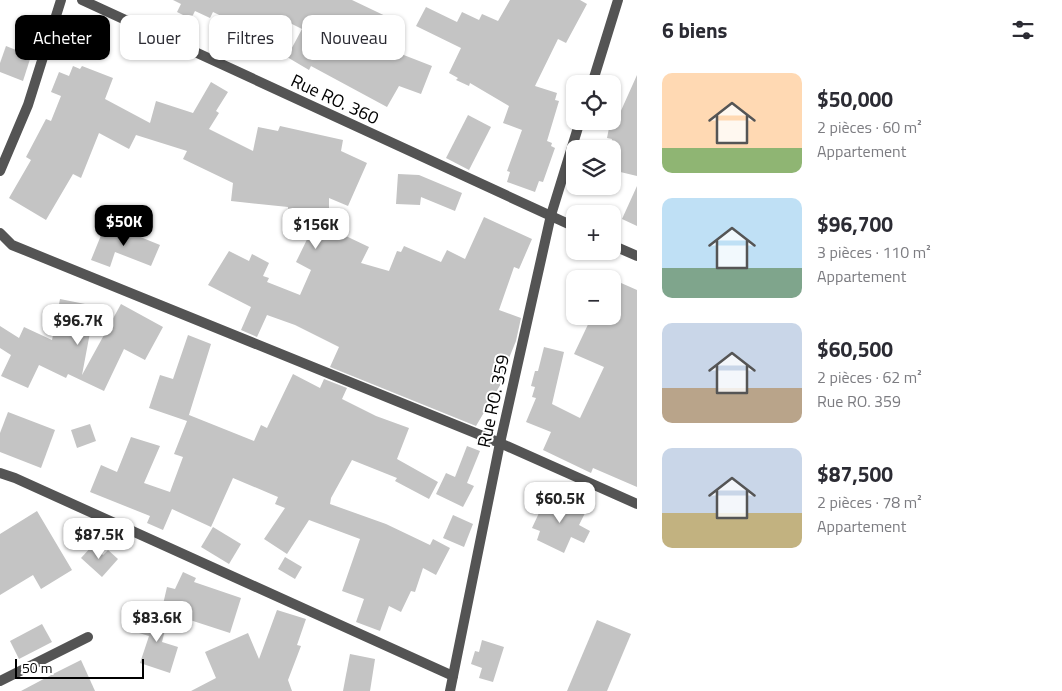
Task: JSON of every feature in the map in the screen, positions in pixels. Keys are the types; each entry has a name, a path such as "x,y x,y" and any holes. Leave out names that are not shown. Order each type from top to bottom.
{"street":[{"path":"0,172 28,105 61,0"},
{"name":"Rue RO. 360","path":"82,0 566,223"},
{"path":"595,75 618,0"},
{"name":"Rue RO. 359","path":"450,691 500,443 550,215 577,130"},
{"path":"0,233 12,245 500,443 637,504"},
{"path":"621,249 637,256"},
{"path":"0,474 15,478 453,676"},
{"path":"0,681 88,637"}],"building":[{"path":"173,0 352,0 383,15 302,15 302,29 292,24 292,15 219,15 213,12 209,18 195,11 193,15 183,15 177,12 181,4"},
{"path":"510,0 580,0 587,4 566,43 558,39 535,86 557,93 555,100 559,101 547,141 552,143 551,146 555,148 543,182 539,181 535,192 507,182 510,172 507,171 522,130 503,123 509,106 470,83 469,86 456,80 458,78 449,73 461,48 416,26 426,7 457,22 462,12 479,20 482,14 498,21"},
{"path":"302,29 302,60 405,60 405,56 432,66 421,94 399,86 387,107 311,66 309,70 292,60 292,48"},
{"path":"6,46 15,50 15,60 30,60 23,81 0,72 0,63"},
{"path":"73,66 80,69 82,66 113,78 105,99 150,123 156,101 193,113 211,82 228,92 216,111 219,113 209,129 253,151 258,127 278,131 280,126 343,140 341,151 367,163 348,206 329,198 329,228 369,247 361,263 389,271 397,251 401,252 404,246 441,262 447,250 465,259 484,217 532,239 519,269 514,267 499,310 521,318 516,341 502,375 505,377 476,426 330,367 339,347 295,325 267,315 257,337 241,330 251,307 208,285 229,251 249,261 252,254 269,263 263,276 269,278 267,282 300,295 311,270 296,262 316,221 288,220 288,207 231,201 233,183 183,159 187,151 136,135 129,149 99,133 81,178 73,174 46,220 9,198 31,160 26,157 46,119 51,121 61,96 51,92 59,72 69,76"},
{"path":"637,75 637,176 621,172 621,140 607,138 609,130 621,130 621,111"},
{"path":"468,115 491,127 469,170 446,158"},
{"path":"398,174 419,175 462,193 455,211 421,197 420,205 396,204"},
{"path":"637,186 637,226 622,219"},
{"path":"106,223 160,245 151,266 115,252 110,267 91,260"},
{"path":"621,283 637,290 637,487 593,468 591,473 543,450 551,432 526,422 536,398 532,397 535,387 531,386 535,371 538,371 544,347 564,352 552,404 580,418 604,367 574,354 588,325 621,325"},
{"path":"60,299 95,306 82,375 121,304 163,327 145,360 124,349 104,391 68,374 66,378 39,365 28,388 1,376 11,355 0,348 0,326 19,338 24,327 52,340"},
{"path":"188,335 211,344 188,418 189,415 254,441 261,425 267,428 293,374 320,388 324,379 347,388 342,399 376,416 409,428 397,459 438,482 429,499 395,481 397,478 352,460 331,498 330,504 386,524 430,545 433,539 450,548 436,575 423,568 415,592 411,591 401,612 389,606 380,631 356,622 364,599 342,591 360,539 309,520 287,554 264,539 285,508 275,504 278,497 233,478 211,527 172,509 163,530 147,523 150,516 90,492 101,465 117,472 131,437 160,446 144,483 170,492 183,457 174,454 187,421 149,408 160,375 173,379"},
{"path":"8,412 55,430 41,468 0,452 0,433"},
{"path":"90,424 96,441 77,448 71,430"},
{"path":"467,446 480,451 467,483 474,486 463,507 436,494 446,473 455,477"},
{"path":"557,497 586,511 579,525 590,531 584,543 571,537 564,553 537,540 540,531 532,528 545,500 554,504"},
{"path":"37,511 72,570 41,589 33,575 0,595 0,534"},
{"path":"453,515 473,524 464,547 443,538"},
{"path":"213,527 241,544 229,564 201,547"},
{"path":"93,545 103,555 108,550 118,559 102,577 81,558"},
{"path":"285,557 302,567 295,579 278,569"},
{"path":"183,572 196,578 194,582 241,598 230,633 190,620 188,615 187,619 161,613 167,587 175,589"},
{"path":"277,610 306,619 297,645 301,646 288,680 292,691 191,691 216,678 205,652 248,633 259,659"},
{"path":"145,611 168,618 162,642 178,647 170,673 140,663 149,636 139,633"},
{"path":"597,620 631,634 607,691 567,691"},
{"path":"42,624 52,642 19,659 10,641"},
{"path":"482,640 504,647 493,682 479,678 482,668 471,664 475,651 479,652"},
{"path":"350,654 375,659 370,691 343,691"},
{"path":"81,660 95,691 21,691 55,673"}]}
